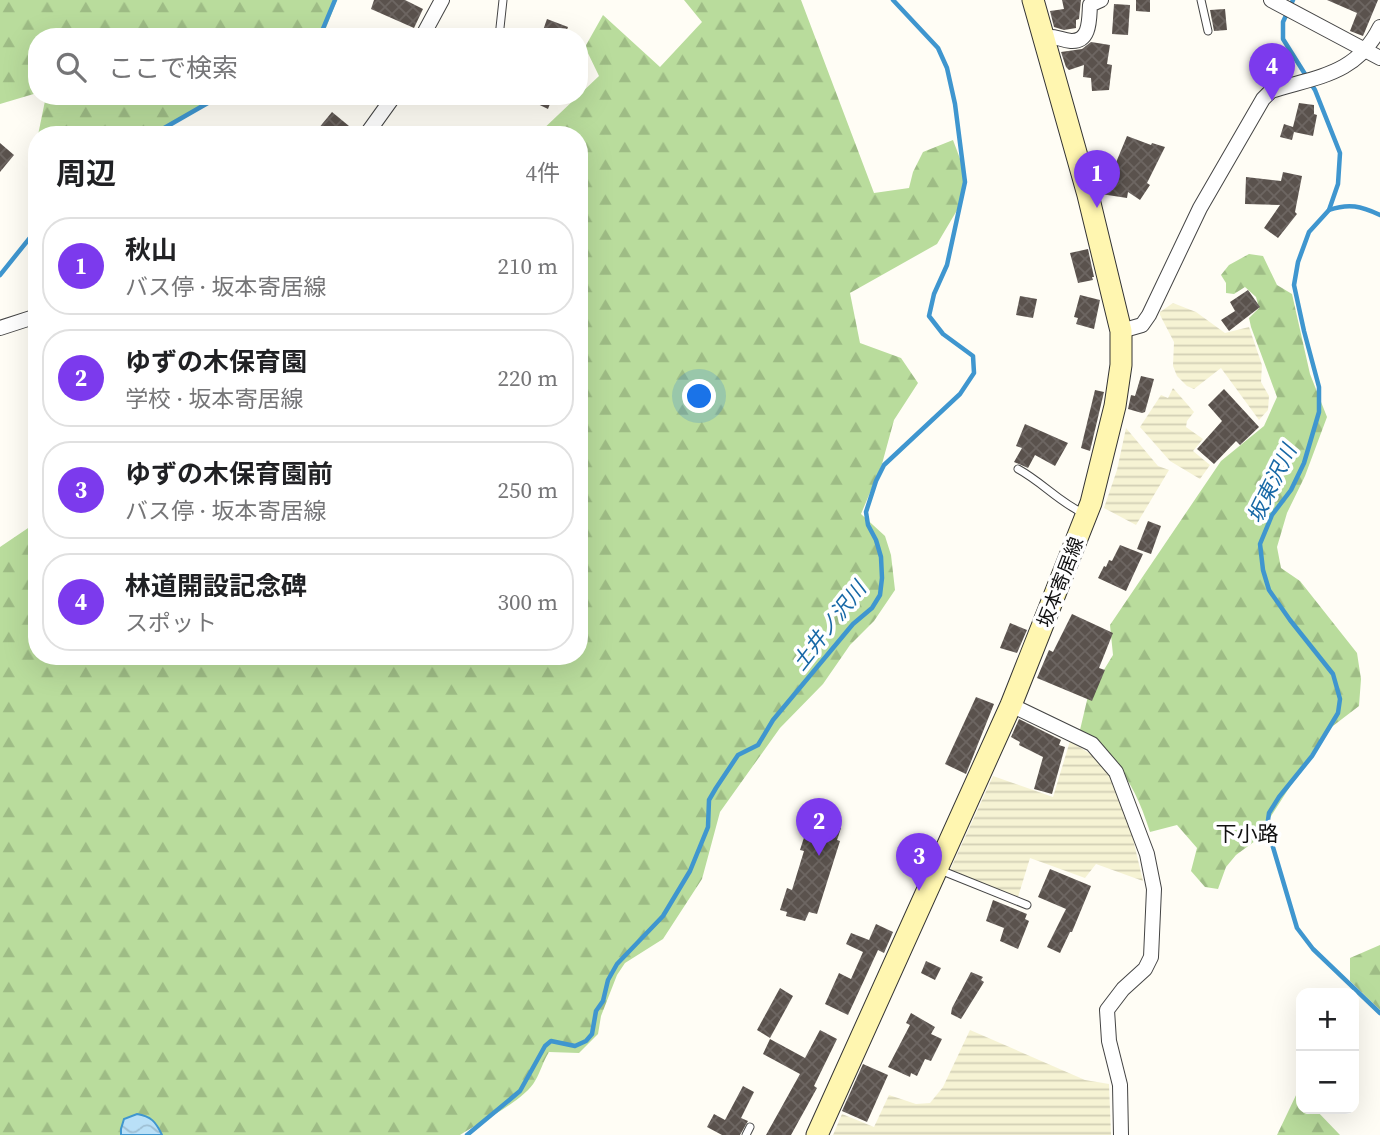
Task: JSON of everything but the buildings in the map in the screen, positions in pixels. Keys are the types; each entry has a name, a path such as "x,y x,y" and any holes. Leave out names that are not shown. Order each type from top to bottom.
{"main road":[{"name":"坂本寄居線","path":"817,1135 1011,705 1097,485 1115,406 1121,365 1121,331 1088,195 1033,0"}],"street":[{"path":"427,28 442,0"},
{"path":"1043,37 1054,35 1072,41 1082,37 1089,27 1090,5 1101,0"},
{"path":"1271,0 1380,58"},
{"path":"1121,331 1142,325 1149,315 1200,208 1263,99 1271,91 1340,70 1354,62 1367,50 1380,27"},
{"path":"372,126 388,105"},
{"path":"0,328 28,319"},
{"path":"1011,705 1092,744 1116,772 1147,854 1153,888 1151,957 1145,969 1123,989 1107,1010 1109,1041 1120,1085 1121,1135"}],"lane":[{"path":"500,28 503,0"},
{"path":"1201,0 1208,31"},
{"path":"1018,469 1034,477 1068,507 1086,515"},
{"path":"936,868 1027,905"}],"shaded area":[{"path":"1173,303 1196,312 1225,333 1249,327 1262,365 1261,382 1269,396 1268,410 1259,420 1221,368 1194,389 1177,376 1173,366 1174,342 1160,315 1160,312"},
{"path":"1173,388 1194,412 1186,427 1203,439 1193,451 1210,465 1200,479 1170,461 1140,427 1161,395 1168,398"},
{"path":"1126,428 1158,466 1169,470 1136,525 1104,508 1117,470"},
{"path":"1070,741 1092,755 1110,775 1129,822 1143,881 1096,864 1085,878 1030,858 1018,897 950,870 993,776 1053,797"},
{"path":"970,1030 1085,1080 1109,1084 1111,1135 833,1135 842,1114 874,1127 889,1095 916,1104 930,1103 943,1087"}],"green space":[{"path":"0,0 337,0 326,28 28,28 28,96 0,104"},
{"path":"684,0 801,0 874,193 909,188 923,152 953,140 965,172 959,207 937,244 850,293 860,343 901,358 918,383 894,420 882,464 861,514 885,536 891,555 895,590 874,621 850,645 823,684 780,728 720,812 702,879 663,939 625,963 617,975 601,1016 598,1034 579,1053 549,1052 530,1088 489,1118 460,1135 0,1135 0,547 28,528 28,665 588,665 588,126 546,126 569,105 588,105 588,86 599,76 588,53 588,42 603,15 660,67 702,22"},
{"path":"44,105 204,105 165,126 40,126"},
{"path":"1249,254 1263,256 1277,285 1292,294 1310,374 1327,417 1305,476 1287,513 1277,547 1281,568 1300,581 1357,653 1361,679 1359,706 1325,732 1255,841 1236,855 1226,867 1218,889 1205,887 1191,871 1197,848 1177,825 1150,832 1138,800 1124,775 1105,752 1080,730 1088,696 1113,655 1110,625 1221,461 1264,426 1277,397 1249,318 1259,308 1256,297 1245,287 1234,294 1226,293 1226,283 1221,275 1229,265"},
{"path":"1380,945 1380,1010 1350,981 1350,958"},
{"path":"1296,1095 1296,1114 1320,1114 1340,1135 1277,1135"}],"water":[{"path":"137,1114 153,1120 162,1135 121,1135 124,1119"}],"waterway":[{"path":"323,28 335,0"},
{"name":"土井ノ沢川","path":"467,1135 520,1091 545,1046 551,1041 575,1046 586,1041 592,1034 596,1011 603,1001 608,980 617,964 663,916 690,871 708,827 709,800 716,788 738,755 758,745 773,720 853,624 872,608 880,595 881,557 868,525 866,512 884,465 960,394 974,373 973,356 943,334 929,316 934,294 947,265 965,182 955,104 947,68 938,48 893,0"},
{"name":"坂東沢川","path":"1293,0 1283,22 1283,39 1315,90 1340,153 1338,184 1329,210 1309,232 1298,262 1294,285 1319,387 1319,412 1304,463 1291,490 1272,515 1260,544 1269,590 1333,674 1340,699 1338,713 1312,756 1269,813 1267,827 1297,928 1313,949 1380,1013"},
{"path":"168,126 204,105"},
{"path":"1329,210 1355,206 1380,215"},
{"path":"0,275 28,240"}],"place":[{"name":"林道開設記念碑","path":"1272,101"},
{"name":"秋山","path":"1097,208"},
{"name":"ゆずの木保育園","path":"819,856"},
{"name":"ゆずの木保育園前","path":"919,891"}],"district":[{"name":"下小路","path":"1247,834"}]}
